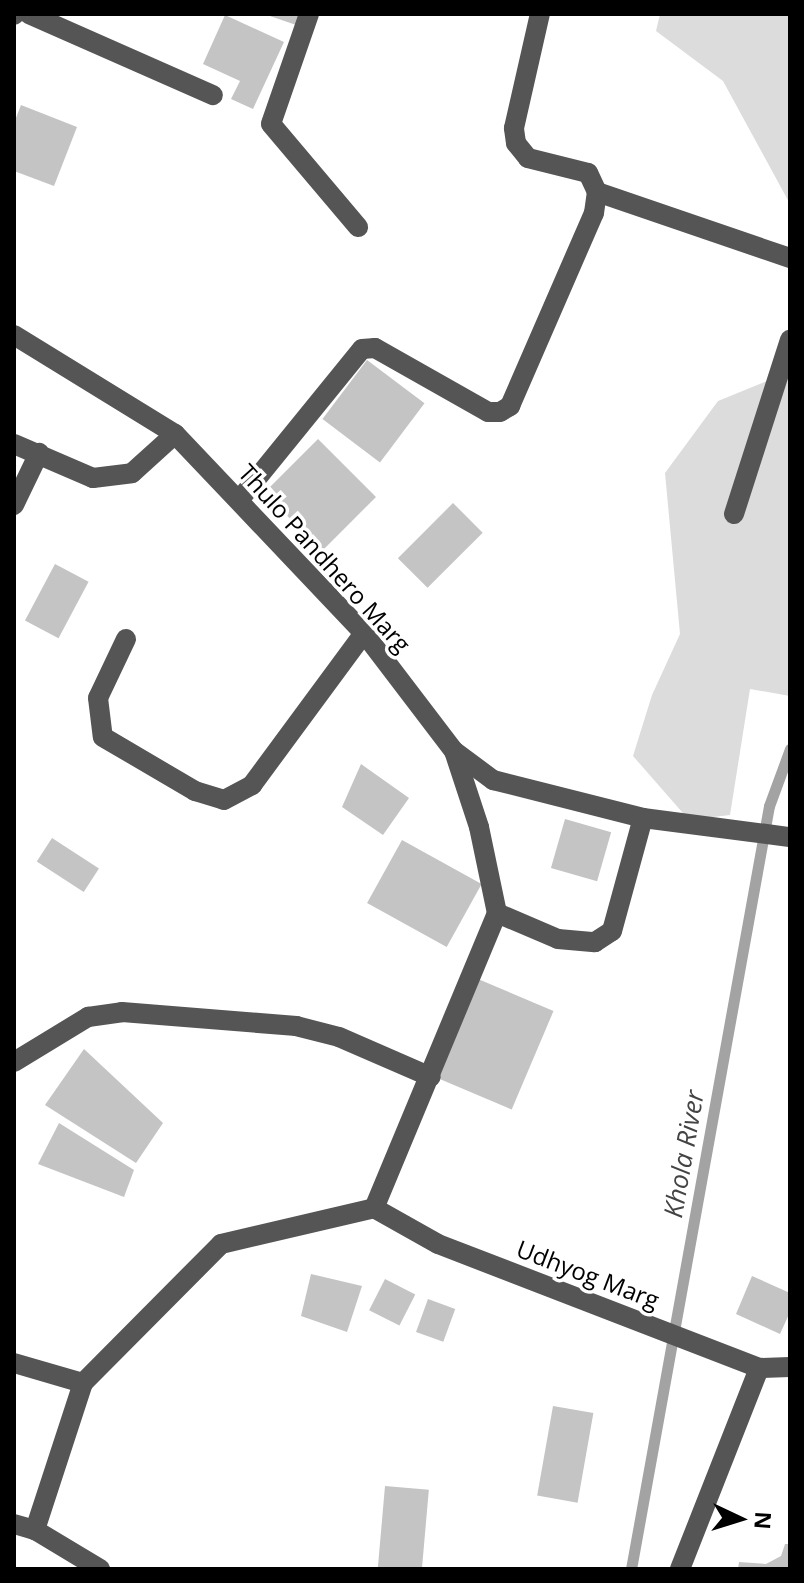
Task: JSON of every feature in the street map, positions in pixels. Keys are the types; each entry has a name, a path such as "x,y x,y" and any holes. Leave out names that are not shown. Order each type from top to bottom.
{"street":[{"path":"29,14 213,95"},
{"path":"309,14 271,124 358,227"},
{"path":"240,499 362,349 375,348 488,412 500,412 510,406 594,213 597,192 588,173 528,158 516,143 514,128 540,14"},
{"path":"597,192 790,258"},
{"name":"Thulo Pandhero Marg","path":"14,335 175,434 364,633 454,751 479,827 497,913"},
{"path":"734,514 790,340"},
{"path":"14,444 93,478 132,473 175,434"},
{"path":"14,505 39,453"},
{"path":"126,639 98,698 103,737 195,791 224,800 252,785 364,633"},
{"path":"454,751 493,780 643,818 783,835"},
{"path":"35,1530 83,1383 221,1244 374,1208 497,913 558,939 595,942 612,931 643,818"},
{"path":"15,1063 88,1017 122,1012 296,1026 339,1037 431,1077"},
{"name":"Udhyog Marg","path":"374,1208 438,1244 759,1368 790,1367"},
{"path":"14,1363 83,1383"},
{"path":"680,1569 759,1368"},
{"path":"14,1524 35,1530 100,1569"}],"shaded area":[{"path":"660,14 790,14 790,204 723,81 656,31"},
{"path":"790,355 790,696 750,689 730,815 689,820 633,756 652,695 680,634 665,473 718,401 777,377"}],"building":[{"path":"264,14 306,14 302,27"},
{"path":"225,15 284,42 253,109 231,99 240,81 203,64"},
{"path":"21,105 77,127 54,186 14,171 14,123"},
{"path":"367,360 425,403 380,462 322,419"},
{"path":"318,439 376,497 322,551 264,493"},
{"path":"453,503 483,533 428,588 398,558"},
{"path":"55,564 89,582 59,638 25,621"},
{"path":"361,764 409,798 383,835 342,807"},
{"path":"565,819 611,832 597,881 551,868"},
{"path":"52,838 99,868 84,892 37,861"},
{"path":"402,840 482,884 447,947 367,903"},
{"path":"478,979 553,1011 512,1110 436,1077"},
{"path":"84,1049 163,1123 136,1163 45,1105"},
{"path":"59,1123 134,1170 124,1197 38,1164"},
{"path":"311,1274 362,1286 347,1332 301,1316"},
{"path":"752,1276 790,1293 790,1312 780,1334 736,1314"},
{"path":"385,1279 415,1294 399,1326 369,1310"},
{"path":"428,1299 455,1309 443,1342 416,1332"},
{"path":"553,1406 593,1413 578,1503 537,1496"},
{"path":"385,1486 429,1490 422,1569 378,1569"},
{"path":"785,1544 790,1544 790,1569 738,1569 739,1562 766,1564 781,1556"}],"waterway":[{"name":"Khola River","path":"631,1569 769,806 790,749"}]}
